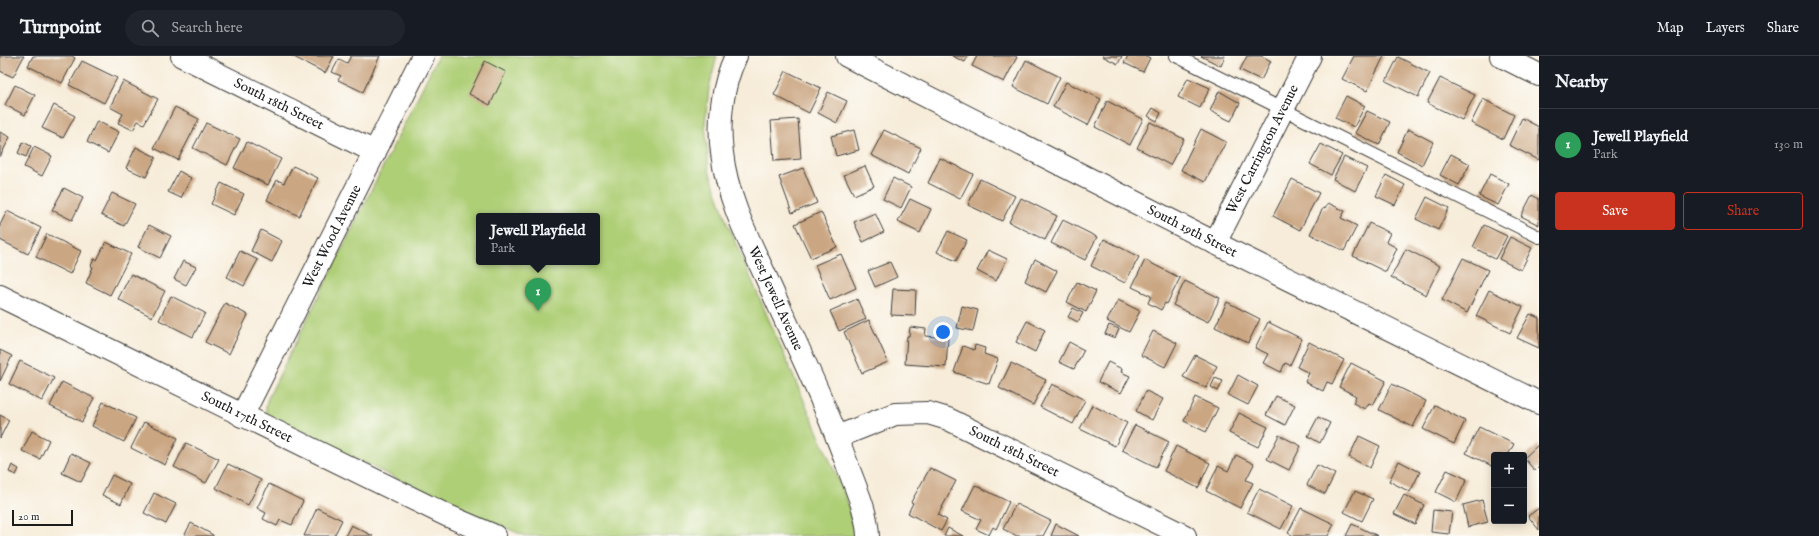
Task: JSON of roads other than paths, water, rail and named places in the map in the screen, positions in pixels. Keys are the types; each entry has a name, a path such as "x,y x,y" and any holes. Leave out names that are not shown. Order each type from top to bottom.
{"street":[{"name":"South 18th Street","path":"182,56 375,152"},
{"name":"West Wood Avenue","path":"242,416 423,56"},
{"name":"West Jewell Avenue","path":"736,56 725,89 720,122 722,153 730,192 749,239 837,437 863,508 868,536"},
{"name":"South 19th Street","path":"847,56 1215,243 1539,403"},
{"name":"West Carrington Avenue","path":"1215,243 1310,56"},
{"path":"1501,56 1539,75"},
{"name":"South 17th Street","path":"0,296 446,515 495,536"},
{"name":"South 18th Street","path":"837,437 895,414 928,413 948,418 1185,536"}],"lane":[{"path":"1176,56 1539,237"}],"place":[{"name":"Jewell Playfield","path":"538,311"}]}
